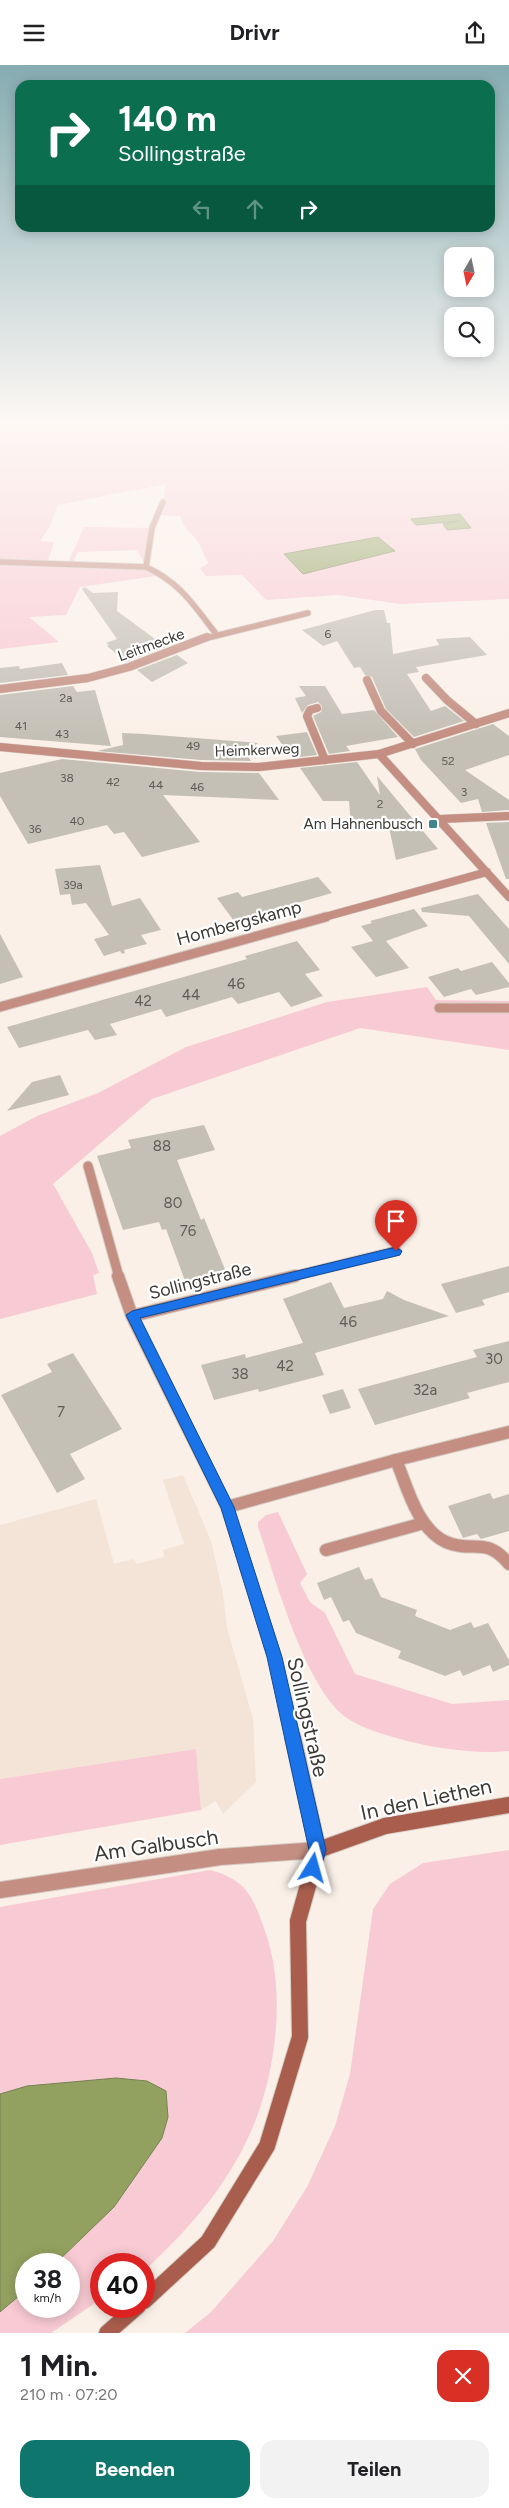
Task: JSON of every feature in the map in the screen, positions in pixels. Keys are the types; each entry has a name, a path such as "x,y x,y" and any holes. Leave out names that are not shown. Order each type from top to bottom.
{"street":[{"path":"146,567 153,527"},
{"path":"0,562 146,567 163,575 180,588 217,635"},
{"name":"Leitmecke","path":"0,689 88,677 113,671 217,635 308,613"},
{"path":"426,678 446,700 476,724"},
{"path":"367,680 381,711 413,744"},
{"path":"317,708 310,709 307,716 325,760"},
{"name":"Heimkerweg","path":"0,747 229,767 379,754 509,713"},
{"path":"379,754 509,897"},
{"path":"440,819 509,816"},
{"name":"Hombergskamp","path":"0,1007 487,872"},
{"path":"439,1008 509,1008"},
{"path":"88,1166 112,1258 132,1315"},
{"name":"Sollingstraße","path":"318,1850 275,1657 227,1507 132,1315 396,1251"},
{"path":"227,1507 396,1460 509,1432"},
{"path":"396,1460 424,1523 440,1540 462,1545 482,1546 500,1553 509,1564"},
{"path":"326,1550 424,1523"},
{"name":"In den Liethen","path":"318,1850 385,1826 509,1805"},
{"path":"155,2291 208,2242 267,2146 300,2037 298,1921 318,1850"},
{"name":"Am Galbusch","path":"0,1890 220,1857 318,1850"},
{"path":"107,2333 124,2318"}],"shaded area":[{"path":"0,527 49,527 40,541 54,542 47,564 67,565 84,527 152,528 146,567 163,575 80,587 66,615 29,617 59,642 0,649","holes":["137,550 146,566 72,564 78,552"]},
{"path":"185,527 509,527 509,599 400,604 338,595 266,600 242,575 206,576 200,568 209,563 200,545"},
{"path":"445,527 471,528 447,530"},
{"path":"378,537 395,551 303,574 284,554"},
{"path":"427,987 436,1000 509,1001 509,1050 360,1028 152,1099 53,1184 92,1253 99,1273 93,1275 97,1294 0,1319 0,1136 37,1116 98,1093 186,1047 327,1002"},
{"path":"183,1475 211,1541 223,1594 227,1628 253,1719 256,1782 223,1814 216,1801 201,1810 196,1749 0,1779 0,1525 96,1499 114,1564 134,1559 137,1564 164,1557 163,1550 184,1544 163,1480"},
{"path":"278,1512 307,1574 300,1583 310,1602 325,1613 355,1674 452,1704 509,1700 509,1751 483,1752 458,1750 407,1741 356,1724 334,1706 319,1686 294,1632 258,1527 258,1522 266,1515"},
{"path":"196,1749 201,1810 0,1845 0,1779"},
{"path":"509,1850 509,2333 185,2333 211,2312 273,2241 307,2187 335,2126 350,2074 373,1909 390,1884 423,1863"},
{"path":"210,1870 223,1874 241,1885 253,1901 266,1934 275,1976 276,2032 268,2081 246,2143 212,2197 192,2222 155,2260 155,2253 90,2253 90,2306 80,2313 80,2253 15,2253 15,2318 73,2318 51,2333 0,2333 0,1907"},
{"path":"116,2078 147,2081 166,2091 168,2117 162,2138 114,2207 66,2253 15,2253 15,2299 0,2312 0,2094 27,2086"}],"building":[{"path":"85,587 93,593 118,592 117,611 166,647 126,662 107,646 109,645 106,643 117,639 82,589"},
{"path":"375,610 384,610 387,623 390,623 393,654 439,645 436,639 470,637 487,655 416,667 419,672 407,674 431,711 445,706 464,721 414,737 386,709 372,677 365,675 360,667 354,668 337,641 323,646 302,630"},
{"path":"177,655 188,663 152,682 137,670"},
{"path":"62,663 68,675 0,683 0,668 19,666 20,669"},
{"path":"73,686 77,692 95,690 111,746 0,737 0,695"},
{"path":"299,686 325,686 342,714 374,710 398,737 346,746 350,751 329,754 313,716 321,712 322,706 318,702 308,705 302,713 295,698 306,696"},
{"path":"493,724 509,736 509,755 465,770 509,800 509,810 482,812 478,799 461,803 421,760 415,749"},
{"path":"307,732 317,755 292,758 276,736"},
{"path":"122,733 258,743 245,752 251,761 201,760 97,751 123,745"},
{"path":"62,759 200,772 259,773 279,800 163,795 200,842 142,857 124,832 114,834 107,825 28,844 0,796 0,773"},
{"path":"357,762 380,795 377,776 438,849 396,860 387,818 351,825 349,801 323,801 300,768"},
{"path":"509,822 509,879 506,879 486,823"},
{"path":"100,865 112,906 140,898 161,930 141,935 147,944 124,950 125,953 122,954 120,951 104,956 94,939 109,935 86,903 72,905 70,894 60,895 55,869"},
{"path":"318,877 332,893 234,921 217,898 238,892 242,897"},
{"path":"478,894 509,929 509,964 469,916 422,912 421,908"},
{"path":"414,909 428,926 386,941 409,968 376,977 351,947 373,941 361,926 372,923 370,921"},
{"path":"0,934 23,977 0,984"},
{"path":"297,941 320,970 305,974 323,996 291,1007 279,992 238,1004 232,997 166,1017 161,1009 110,1024 117,1035 95,1040 88,1030 19,1048 7,1027 247,959 245,956"},
{"path":"492,962 509,983 509,987 476,995 471,989 444,997 428,977 458,968 461,971"},
{"path":"60,1075 69,1095 7,1111 32,1082"},
{"path":"204,1125 215,1150 177,1160 201,1220 204,1218 229,1279 188,1289 166,1229 162,1230 159,1222 123,1230 97,1156 131,1148 128,1140"},
{"path":"509,1266 509,1292 482,1300 485,1305 456,1313 441,1284"},
{"path":"331,1282 344,1308 383,1299 387,1291 404,1300 449,1316 315,1353 324,1375 259,1392 258,1389 214,1400 201,1365 245,1354 246,1358 303,1343 283,1299"},
{"path":"509,1341 509,1382 467,1393 470,1398 375,1425 358,1389 477,1357 473,1350"},
{"path":"73,1353 122,1429 70,1454 85,1479 57,1493 1,1395 52,1372 47,1364"},
{"path":"343,1389 351,1408 330,1414 322,1395"},
{"path":"490,1493 493,1499 509,1494 509,1531 481,1539 477,1534 463,1538 448,1506"},
{"path":"359,1567 365,1580 372,1578 381,1597 417,1610 415,1616 450,1630 471,1622 474,1628 488,1623 509,1660 509,1665 493,1672 490,1665 463,1676 460,1670 445,1676 398,1658 401,1651 356,1633 349,1620 343,1622 331,1597 324,1600 317,1583"}],"place":[{"name":"Am Hahnenbusch","path":"433,824"}],"route":[{"path":"313,1868 318,1850 275,1657 227,1507 132,1315 396,1251"}]}
